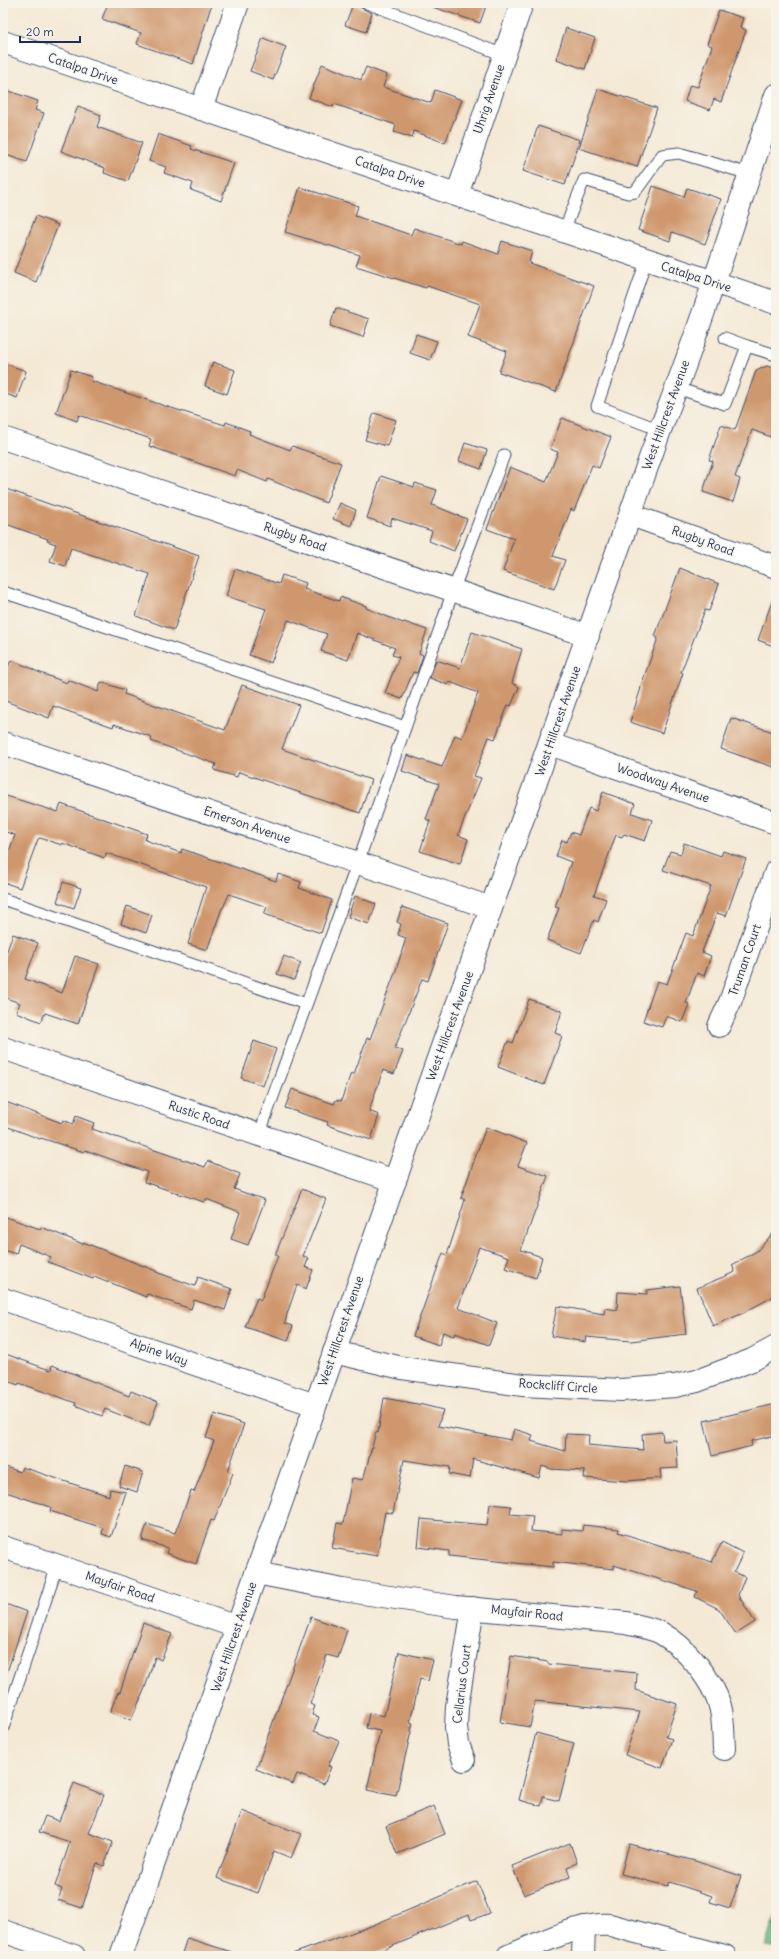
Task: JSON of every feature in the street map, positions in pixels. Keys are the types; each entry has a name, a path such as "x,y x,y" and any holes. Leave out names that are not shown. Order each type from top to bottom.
{"street":[{"path":"201,109 238,3"},
{"name":"Uhrig Avenue","path":"457,195 522,3"},
{"name":"Catalpa Drive","path":"3,42 564,231 646,261 714,281 776,304"},
{"name":"West Hillcrest Avenue","path":"121,1956 660,430 677,388 724,255 749,174 776,95"},
{"name":"Rugby Road","path":"3,438 588,636"},
{"name":"Rugby Road","path":"631,515 776,567"},
{"name":"Emerson Avenue","path":"3,743 492,908"},
{"name":"Woodway Avenue","path":"550,744 776,823"},
{"name":"Truman Court","path":"719,1026 730,1002 776,871"},
{"name":"Rustic Road","path":"3,1048 395,1181"},
{"name":"Alpine Way","path":"3,1300 315,1405"},
{"name":"Rockcliff Circle","path":"334,1352 402,1368 523,1385 622,1390 675,1386 697,1381 752,1360 776,1346"},
{"name":"Mayfair Road","path":"3,1547 237,1627"},
{"name":"Mayfair Road","path":"256,1573 343,1590 473,1608 626,1623 645,1627 661,1633 689,1656 706,1676 720,1706 723,1722 724,1749"},
{"name":"Cellarius Court","path":"464,1760 458,1744 456,1727 457,1706 473,1608"},
{"path":"508,1956 584,1927 600,1924 610,1925 725,1956"},
{"path":"583,1956 584,1927"},
{"path":"3,1931 74,1956"}],"lane":[{"path":"373,4 504,55"},
{"path":"564,231 584,180 628,193 635,192 662,155 679,153 749,174"},
{"path":"646,261 597,406 660,430"},
{"path":"725,338 776,355"},
{"path":"677,388 725,404 747,346"},
{"path":"259,1135 358,862 452,590 504,455"},
{"path":"3,592 405,727"},
{"path":"3,899 306,1004"},
{"path":"3,1728 56,1566"}],"green space":[{"path":"776,1914 776,1948 766,1946"}],"building":[{"path":"108,3 212,3 193,64 137,44 141,33 102,19"},
{"path":"431,3 487,3 480,23 430,6"},
{"path":"353,4 372,13 366,32 345,25"},
{"path":"719,10 743,18 740,27 746,30 721,102 714,99 710,110 685,101 690,85 698,87 712,46 707,44"},
{"path":"566,28 595,38 585,69 556,59"},
{"path":"263,38 286,47 273,80 250,71"},
{"path":"322,64 361,80 366,67 387,75 383,87 431,103 435,90 462,100 445,143 414,131 412,138 394,132 396,125 334,104 333,107 309,98"},
{"path":"3,89 38,101 35,110 44,113 27,162 3,154"},
{"path":"598,89 657,108 637,167 579,148"},
{"path":"78,106 101,115 97,127 142,143 128,181 104,173 105,168 61,151"},
{"path":"538,126 580,140 565,185 523,171"},
{"path":"158,134 192,146 191,149 234,163 221,201 191,190 193,183 164,173 166,167 149,161"},
{"path":"653,186 684,197 687,188 721,199 705,244 672,232 670,241 638,230"},
{"path":"300,187 358,206 355,216 411,235 414,228 461,244 462,241 498,254 502,241 532,251 529,263 594,286 556,392 499,372 507,351 468,337 480,304 427,286 426,288 356,266 360,255 285,232"},
{"path":"36,216 58,225 36,282 14,273"},
{"path":"336,308 369,319 363,337 330,326"},
{"path":"416,334 437,341 430,360 410,353"},
{"path":"213,362 235,370 227,394 205,386"},
{"path":"3,363 26,371 17,398 3,393"},
{"path":"767,366 776,369 776,424 771,437 752,430 735,477 740,479 733,502 703,492 713,461 709,460 721,425 735,430 756,371"},
{"path":"71,370 92,377 91,381 162,405 225,425 226,422 250,431 249,434 290,450 292,446 341,463 326,503 268,479 267,482 237,470 235,476 149,446 151,439 79,415 77,421 56,413"},
{"path":"374,413 396,420 387,446 365,440"},
{"path":"562,418 611,437 599,468 592,465 574,511 571,509 553,556 565,560 554,589 503,571 514,539 487,529 510,467 546,482 558,452 550,449"},
{"path":"465,443 487,450 481,469 459,461"},
{"path":"381,476 414,487 415,483 437,490 432,505 467,519 454,551 429,541 432,531 392,518 390,526 367,518"},
{"path":"3,488 199,556 174,630 136,616 150,574 71,548 65,566 50,561 56,544 47,541 48,539 3,523"},
{"path":"340,503 356,510 351,526 333,519"},
{"path":"680,568 719,584 709,611 705,610 681,672 683,673 662,733 630,722 640,688 658,638 655,636"},
{"path":"235,569 279,584 282,575 306,583 304,589 339,601 340,597 366,606 366,608 403,623 404,622 427,630 419,653 423,655 417,673 413,672 402,699 385,693 399,657 392,655 395,648 357,633 348,660 321,651 327,634 288,620 271,663 249,655 266,609 226,596"},
{"path":"774,596 776,597 776,647 758,640"},
{"path":"472,632 522,649 512,683 519,687 511,706 508,705 495,739 489,737 474,776 481,778 458,835 468,839 460,864 420,851 430,821 426,819 439,784 402,771 407,755 442,767 455,735 462,738 478,693 450,682 448,685 430,678 436,660 460,668"},
{"path":"11,660 67,683 68,680 98,692 101,682 125,690 124,694 225,730 242,685 299,705 282,749 371,780 360,813 239,772 237,777 214,770 216,764 151,741 152,737 114,724 113,727 53,706 49,718 3,700 3,680"},
{"path":"731,718 776,733 776,768 721,749"},
{"path":"603,792 635,804 632,813 652,820 645,841 624,834 622,837 616,835 594,895 606,899 598,922 594,920 581,953 547,940 559,908 555,907 571,862 556,856 562,840 567,842 571,832 579,835 589,808 596,811"},
{"path":"3,795 58,812 61,804 147,834 145,840 181,853 182,849 276,881 278,874 301,882 299,888 332,900 321,933 264,914 267,907 229,894 222,908 207,950 188,944 206,887 106,853 105,858 62,843 62,845 40,838 38,839 20,888 3,882 3,869 15,835 3,831"},
{"path":"684,843 721,856 723,851 746,859 726,916 717,913 702,952 711,956 704,976 697,973 686,1003 689,1004 682,1022 666,1016 662,1027 643,1021 657,981 667,984 686,933 693,936 711,886 663,870 670,851 681,854"},
{"path":"63,882 81,888 74,908 57,902"},
{"path":"355,896 376,904 369,924 348,917"},
{"path":"127,906 152,915 146,933 121,924"},
{"path":"402,907 448,923 428,981 422,979 395,1048 403,1051 394,1074 383,1070 369,1111 379,1115 371,1140 327,1125 328,1122 285,1108 292,1089 334,1104 336,1100 341,1101 351,1073 354,1074 367,1038 370,1039 396,970 406,938 398,935 401,924 397,922"},
{"path":"13,934 38,943 25,979 62,993 75,956 99,964 78,1024 45,1013 41,1022 16,1012 20,1003 3,997 3,962"},
{"path":"284,956 301,963 294,980 277,974"},
{"path":"529,999 562,1011 555,1033 562,1036 544,1085 498,1067 508,1041 513,1043"},
{"path":"254,1041 276,1049 263,1086 241,1078"},
{"path":"3,1101 62,1123 63,1120 73,1124 76,1116 94,1123 92,1129 205,1167 208,1161 240,1174 234,1189 265,1200 248,1245 231,1239 240,1212 206,1199 204,1202 144,1182 147,1172 85,1150 84,1152 41,1138 40,1139 3,1125"},
{"path":"486,1127 527,1143 518,1166 548,1176 521,1250 542,1257 536,1278 505,1268 509,1257 479,1247 458,1308 497,1323 489,1345 455,1333 454,1336 443,1332 439,1345 413,1336 443,1253 447,1255 465,1200 461,1198"},
{"path":"302,1189 326,1199 303,1256 309,1258 305,1267 313,1270 306,1289 297,1285 287,1314 285,1323 293,1326 288,1341 245,1327 257,1298 261,1300 278,1256 275,1255"},
{"path":"3,1216 40,1229 41,1227 83,1244 83,1242 156,1272 195,1286 198,1277 232,1289 225,1310 194,1300 191,1309 147,1294 146,1297 94,1276 93,1279 48,1262 51,1257 19,1244 16,1254 3,1250"},
{"path":"776,1230 776,1295 741,1314 713,1326 697,1288 735,1272 732,1265 757,1251"},
{"path":"680,1286 686,1334 631,1341 586,1337 585,1342 551,1336 557,1306 604,1314 605,1308 617,1310 618,1292 647,1294 647,1290"},
{"path":"3,1353 51,1370 52,1365 129,1396 131,1391 158,1402 149,1426 105,1409 102,1416 75,1405 76,1403 3,1379"},
{"path":"384,1398 443,1410 438,1426 511,1440 514,1429 533,1435 531,1441 565,1451 566,1434 589,1435 588,1445 643,1450 642,1434 662,1432 663,1441 676,1440 678,1468 660,1469 661,1478 627,1481 584,1478 585,1471 551,1469 542,1466 539,1478 473,1459 470,1478 449,1474 450,1467 404,1460 393,1513 385,1512 377,1556 332,1548 337,1523 343,1524 352,1478 363,1480 376,1432 378,1433"},
{"path":"776,1404 776,1435 751,1441 752,1446 712,1456 704,1421"},
{"path":"214,1414 244,1424 228,1471 233,1473 214,1521 211,1520 196,1564 166,1553 168,1548 142,1540 147,1524 175,1533 191,1491 194,1492 214,1441 206,1438"},
{"path":"3,1466 20,1472 22,1467 109,1496 110,1489 126,1492 111,1537 102,1534 103,1528 50,1511 51,1507 3,1491"},
{"path":"125,1466 143,1472 137,1492 119,1486"},
{"path":"490,1504 511,1506 510,1514 533,1516 531,1531 562,1534 562,1529 582,1531 583,1525 619,1529 618,1532 712,1562 722,1542 743,1553 734,1572 745,1577 738,1595 755,1622 736,1634 719,1609 695,1597 697,1591 614,1565 614,1569 553,1562 553,1567 449,1556 449,1551 418,1547 421,1519 487,1525"},
{"path":"3,1603 27,1612 6,1675 3,1674"},
{"path":"311,1617 347,1630 338,1658 327,1655 310,1704 315,1706 312,1715 319,1717 314,1731 339,1741 328,1766 331,1767 324,1784 297,1774 293,1784 256,1769"},
{"path":"143,1623 172,1634 161,1660 155,1657 145,1688 131,1720 110,1712 118,1692 120,1692"},
{"path":"399,1652 433,1660 428,1681 420,1679 410,1722 413,1723 396,1796 367,1790 380,1731 366,1728 369,1713 384,1716"},
{"path":"511,1656 548,1662 548,1664 637,1673 636,1690 677,1704 666,1737 672,1739 662,1768 625,1755 640,1712 535,1701 530,1727 500,1722"},
{"path":"536,1733 574,1743 559,1801 543,1797 541,1806 519,1800"},
{"path":"74,1783 104,1795 89,1833 113,1842 104,1866 97,1863 82,1908 58,1900 62,1889 55,1886 70,1842 39,1832 45,1816 59,1821"},
{"path":"434,1806 445,1834 397,1854 386,1826"},
{"path":"242,1811 301,1834 291,1858 274,1851 258,1893 217,1878"},
{"path":"570,1843 577,1863 567,1867 570,1877 524,1895 512,1866"},
{"path":"629,1844 695,1861 741,1876 730,1908 710,1902 712,1896 670,1882 668,1886 621,1874"},
{"path":"477,1881 490,1913 471,1920 469,1914 369,1956 292,1956 292,1954 371,1926"},
{"path":"187,1938 232,1952 232,1956 181,1956"}]}
